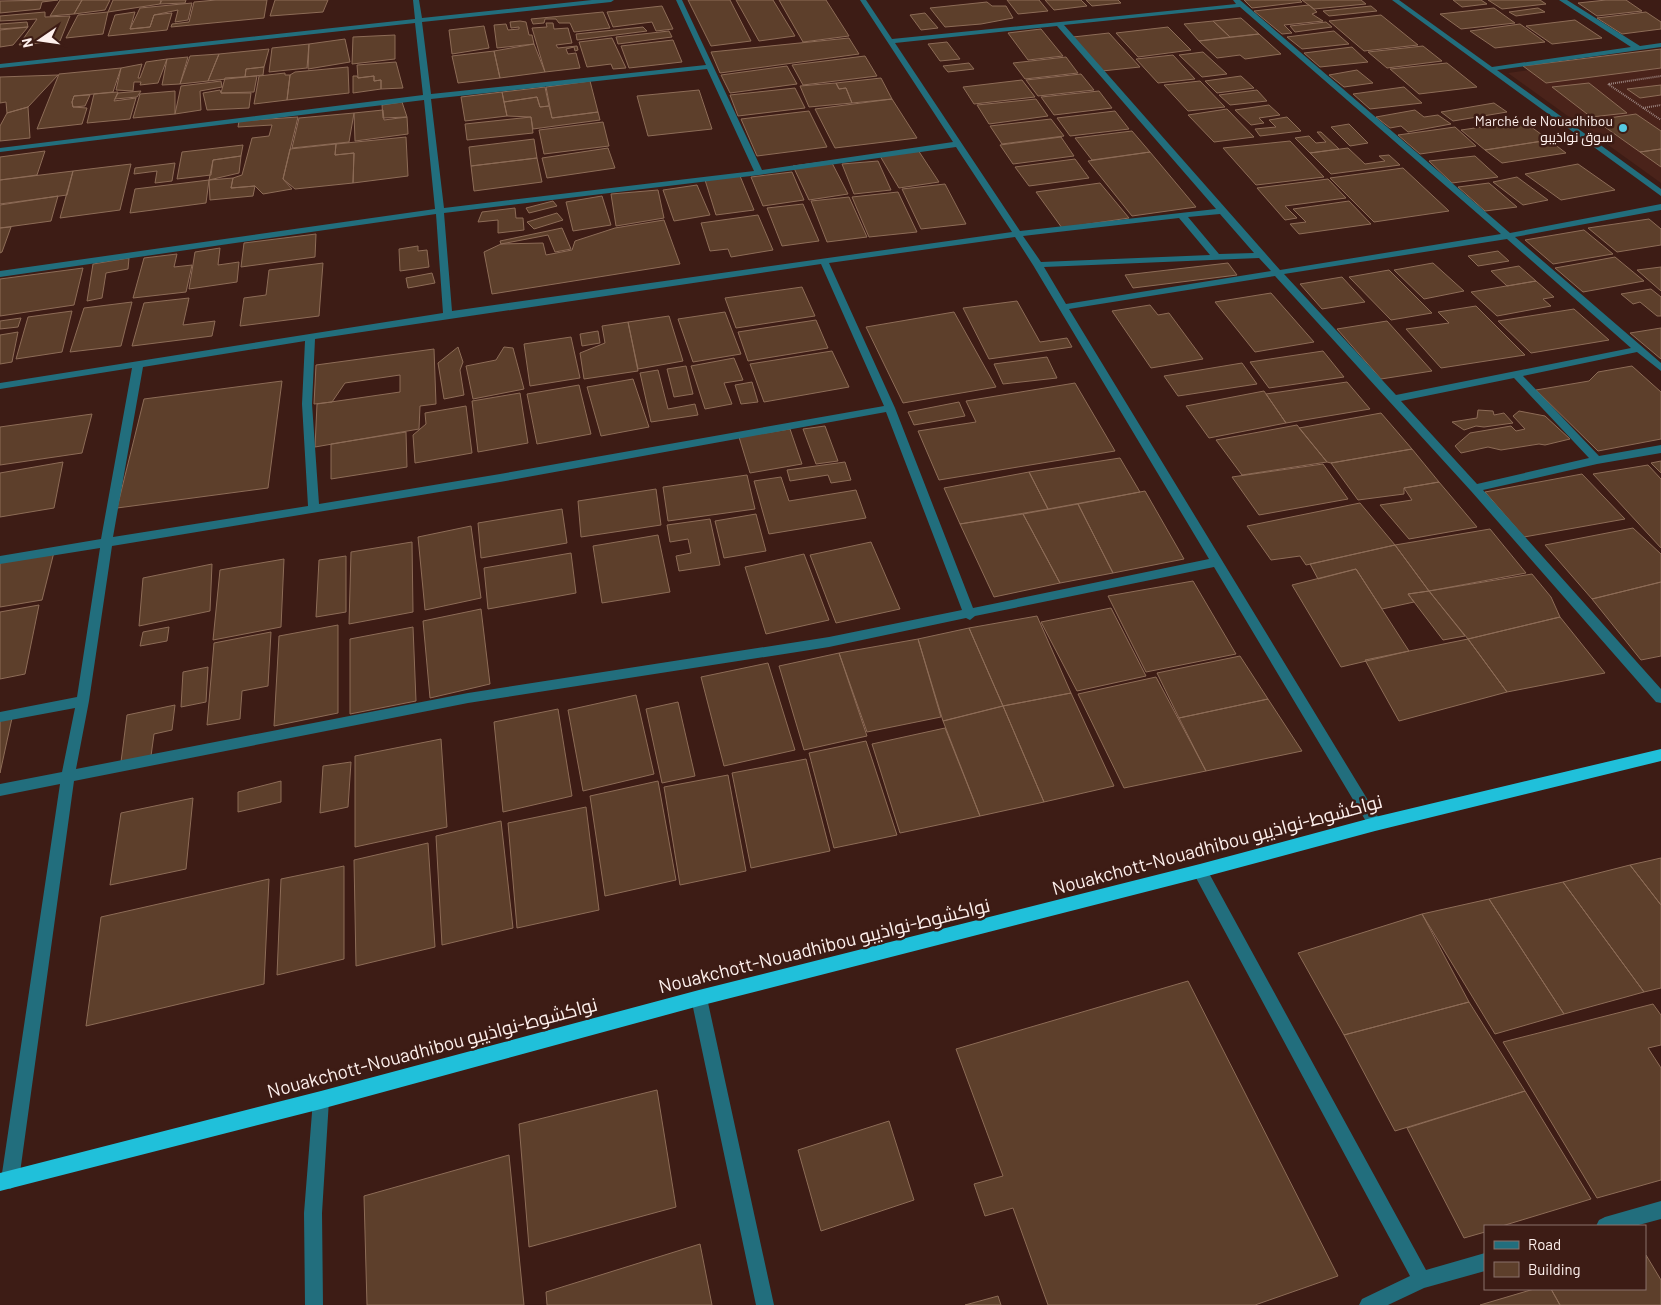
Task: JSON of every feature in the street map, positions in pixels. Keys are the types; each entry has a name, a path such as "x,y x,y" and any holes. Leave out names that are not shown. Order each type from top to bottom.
{"highway":[{"name":"Nouakchott-Nouadhibou نواكشوط-نواذيبو","path":"5,1181 321,1100 699,998 1200,871 1375,824 1661,755"}],"street":[{"path":"416,0 440,211 448,315"},
{"path":"0,66 611,0"},
{"path":"680,0 759,173"},
{"path":"863,0 892,41 957,144 1038,265 1375,824"},
{"path":"1395,0 1661,193"},
{"path":"1562,0 1638,48"},
{"path":"892,41 1059,24 1239,2 1661,368"},
{"path":"1059,24 1261,255 1475,488 1661,698"},
{"path":"1490,69 1661,45"},
{"path":"0,150 428,97 710,67"},
{"path":"0,274 440,211 759,173 957,144"},
{"path":"1064,307 1279,274 1508,236 1661,208"},
{"path":"0,386 448,315 824,261 1018,234 1222,211"},
{"path":"1182,216 1217,257"},
{"path":"1038,265 1261,255"},
{"path":"824,261 890,408 970,615"},
{"path":"310,338 307,404 314,510"},
{"path":"1393,399 1639,349"},
{"path":"5,1181 68,775 83,701 106,544 138,364"},
{"path":"1516,374 1597,460"},
{"path":"0,560 314,510 890,408"},
{"path":"1475,488 1597,460 1661,449"},
{"path":"0,790 68,775 468,698 829,642 970,615 1216,562"},
{"path":"0,717 83,701"},
{"path":"1200,871 1422,1280"},
{"path":"699,998 764,1305"},
{"path":"314,1305 313,1213 321,1100"},
{"path":"1608,1225 1661,1210"},
{"path":"1368,1305 1422,1280 1484,1262"}],"path":[{"path":"1661,76 1608,84 1661,120"},
{"path":"1643,108 1661,105"}],"shaded area":[{"name":"Marché de Nouadhibou سوق نواذيبو","path":"1661,51 1661,183 1508,73"}],"building":[{"path":"58,0 42,2 40,9 0,13 0,1"},
{"path":"60,0 82,0 74,14 50,16"},
{"path":"82,0 110,0 105,10 74,14"},
{"path":"113,0 161,0 160,4 108,12"},
{"path":"162,0 186,0 185,3 160,4"},
{"path":"267,0 264,18 171,27 172,24 189,22 194,2"},
{"path":"275,0 328,0 323,12 270,16"},
{"path":"688,0 730,0 751,41 711,46"},
{"path":"736,0 773,0 795,36 759,41"},
{"path":"779,0 826,0 849,36 803,42"},
{"path":"1007,0 1039,0 1048,11 1018,14"},
{"path":"1045,0 1081,0 1087,6 1054,10"},
{"path":"1086,0 1118,0 1121,3 1092,6"},
{"path":"1244,0 1300,0 1302,2 1252,8"},
{"path":"1302,0 1361,0 1366,4 1314,9"},
{"path":"1453,0 1481,0 1487,4 1462,7"},
{"path":"1488,0 1540,0 1546,4 1502,9"},
{"path":"1626,0 1642,11 1597,16 1578,3"},
{"path":"987,2 992,6 1006,6 1013,18 981,24 945,27 930,8"},
{"path":"192,3 188,20 175,22 178,10 154,15 150,27 130,29 140,8"},
{"path":"1309,5 1317,12 1312,14 1323,21 1284,25 1292,33 1282,34 1254,11"},
{"path":"662,6 673,29 656,31 652,22 613,27 607,12"},
{"path":"1371,6 1377,11 1329,16 1323,11"},
{"path":"1494,8 1515,23 1461,29 1440,14"},
{"path":"1538,8 1545,12 1516,16 1509,12"},
{"path":"45,12 45,17 70,16 60,41 19,45 37,19 0,21 0,16"},
{"path":"108,12 103,34 66,38 78,15"},
{"path":"135,12 130,29 150,27 154,15 172,13 167,30 108,36 115,15"},
{"path":"603,12 610,28 574,32 570,23 559,23 556,19 545,19 544,23 533,24 531,19"},
{"path":"1646,12 1661,22 1661,29 1622,34 1597,18"},
{"path":"925,13 938,28 921,30 910,15"},
{"path":"1381,15 1418,45 1364,51 1329,21"},
{"path":"1241,18 1259,34 1230,37 1213,21"},
{"path":"1575,20 1602,38 1552,44 1526,26"},
{"path":"1213,21 1230,37 1199,41 1184,24"},
{"path":"27,22 28,27 0,29 0,24"},
{"path":"510,22 526,22 529,35 532,35 534,44 497,48 494,25 506,24 508,30 519,29 519,27 511,28"},
{"path":"1326,22 1332,27 1295,32 1290,26"},
{"path":"546,23 553,23 554,29 568,28 572,43 556,45 558,48 577,46 578,50 575,51 574,47 566,49 568,54 576,53 580,68 545,72 532,28 547,27"},
{"path":"1520,24 1545,42 1495,48 1470,31"},
{"path":"484,26 489,48 452,54 449,30"},
{"path":"28,27 13,45 0,47 0,30"},
{"path":"643,27 647,31 577,40 576,34"},
{"path":"1168,27 1191,50 1138,57 1116,33"},
{"path":"1041,29 1063,56 1028,60 1008,33"},
{"path":"669,31 672,37 618,44 616,37"},
{"path":"1334,31 1349,44 1302,49 1287,37"},
{"path":"1109,33 1140,67 1102,71 1073,37"},
{"path":"1259,34 1281,54 1245,59 1240,55 1217,58 1199,41"},
{"path":"395,35 395,59 352,64 353,37"},
{"path":"612,38 626,68 613,69 611,64 587,67 579,42"},
{"path":"849,38 859,54 720,73 711,52"},
{"path":"345,39 350,62 308,69 309,44"},
{"path":"673,40 682,62 629,68 621,46"},
{"path":"947,42 960,59 940,61 928,44"},
{"path":"309,44 307,68 269,72 272,48"},
{"path":"534,44 545,72 500,78 494,51"},
{"path":"1423,46 1442,61 1387,68 1368,52"},
{"path":"1352,47 1368,62 1320,67 1304,53"},
{"path":"269,49 264,67 246,69 245,77 208,81 219,54"},
{"path":"1661,49 1661,68 1546,83 1523,66"},
{"path":"494,51 500,78 458,83 452,56"},
{"path":"1203,52 1227,74 1202,77 1179,55"},
{"path":"219,54 208,81 180,84 190,56"},
{"path":"1173,55 1195,79 1158,83 1136,59"},
{"path":"865,56 877,76 803,85 792,65"},
{"path":"188,57 180,84 162,85 167,59"},
{"path":"1066,57 1078,73 1025,79 1013,63"},
{"path":"167,59 158,83 140,85 141,82 134,82 133,91 116,90 121,68 142,64 138,78 140,78 146,62"},
{"path":"396,62 403,88 381,89 381,80 374,81 374,76 358,78 357,65"},
{"path":"969,63 974,69 948,72 943,66"},
{"path":"1447,63 1477,87 1419,94 1390,69"},
{"path":"787,66 797,84 730,93 721,75"},
{"path":"264,67 263,75 245,77 246,69"},
{"path":"348,67 349,93 287,100 290,75 295,72"},
{"path":"121,68 113,92 74,96 73,107 87,108 82,124 37,129 59,74"},
{"path":"1357,70 1373,83 1344,87 1329,75"},
{"path":"285,73 285,75 290,75 287,100 254,104 259,76"},
{"path":"1081,74 1094,90 1038,96 1026,80"},
{"path":"58,75 28,107 7,113 6,102 0,103 0,77"},
{"path":"257,76 254,92 221,93 225,78"},
{"path":"353,76 358,78 374,76 374,81 381,80 381,89 353,93"},
{"path":"1241,76 1254,88 1217,93 1205,81"},
{"path":"881,78 892,99 852,103 846,88 839,89 836,83"},
{"path":"1022,80 1035,97 974,104 963,87"},
{"path":"221,81 222,87 200,91 201,110 175,114 181,86"},
{"path":"590,81 598,112 552,118 546,87"},
{"path":"1200,81 1225,107 1188,111 1164,85"},
{"path":"836,83 839,89 846,88 852,103 809,107 800,86"},
{"path":"1589,83 1627,113 1591,117 1552,87"},
{"path":"1661,85 1661,95 1640,98 1627,89"},
{"path":"545,87 549,106 540,107 537,97 504,102 502,92"},
{"path":"1404,87 1422,103 1370,109 1353,94"},
{"path":"795,88 805,108 738,116 730,95"},
{"path":"220,90 221,93 251,93 249,108 207,110 203,93"},
{"path":"699,90 712,129 648,136 637,96"},
{"path":"1257,90 1267,101 1230,105 1219,95"},
{"path":"141,91 137,97 115,99 118,93"},
{"path":"175,91 175,114 133,118 140,94"},
{"path":"1099,91 1112,108 1054,115 1041,97"},
{"path":"118,92 114,101 136,98 130,119 87,123 94,94"},
{"path":"502,92 507,116 465,121 461,97"},
{"path":"90,95 85,106 73,107 74,96"},
{"path":"537,97 540,107 549,106 552,118 598,112 600,120 533,129 531,117 507,116 504,102"},
{"path":"892,99 917,138 835,148 815,109"},
{"path":"1036,99 1048,116 989,124 977,105"},
{"path":"402,102 407,117 383,118 382,105"},
{"path":"1494,103 1507,112 1453,121 1441,112"},
{"path":"1269,105 1280,115 1259,118 1264,123 1251,125 1235,110"},
{"path":"28,107 30,138 0,141 0,126 7,113"},
{"path":"1227,109 1254,137 1214,142 1188,115"},
{"path":"383,110 384,120 407,117 408,134 355,141 354,113"},
{"path":"1415,110 1424,117 1438,115 1451,124 1408,132 1401,126 1390,128 1376,117"},
{"path":"809,111 827,147 757,156 741,119"},
{"path":"1115,111 1129,129 1070,136 1057,118"},
{"path":"354,113 349,142 292,148 299,118"},
{"path":"1636,114 1661,131 1661,149 1640,152 1595,120"},
{"path":"298,117 283,179 292,189 263,194 255,186 231,188 233,178 242,175 252,138 269,136 272,125 238,127 239,121"},
{"path":"531,117 533,133 467,140 465,124"},
{"path":"1287,117 1301,131 1260,136 1255,129 1276,127 1269,120"},
{"path":"1051,119 1064,136 1002,144 990,126"},
{"path":"1523,121 1549,140 1485,150 1461,130"},
{"path":"603,122 609,146 544,154 539,130"},
{"path":"1349,124 1368,143 1350,146 1331,127"},
{"path":"1455,127 1476,146 1420,154 1398,135"},
{"path":"1132,131 1150,152 1092,160 1075,138"},
{"path":"1317,132 1321,132 1339,149 1310,153 1295,138 1309,136 1316,143 1326,142"},
{"path":"406,137 408,176 353,183 354,153 335,155 336,144"},
{"path":"1061,137 1074,156 1013,164 1000,145"},
{"path":"534,139 537,158 471,166 469,147"},
{"path":"1549,140 1566,153 1502,163 1485,150"},
{"path":"1290,141 1324,177 1256,185 1223,148"},
{"path":"336,144 335,155 354,153 353,183 295,189 283,179 290,149"},
{"path":"243,145 241,156 213,160 211,175 177,179 182,152"},
{"path":"608,148 615,168 547,178 542,158"},
{"path":"1348,148 1365,164 1385,161 1379,156 1389,155 1400,165 1331,174 1310,153"},
{"path":"1661,149 1661,167 1640,152"},
{"path":"918,150 939,182 899,188 880,156"},
{"path":"45,151 37,175 0,180 0,157"},
{"path":"1150,152 1196,207 1132,216 1088,161"},
{"path":"241,156 239,173 209,180 213,160"},
{"path":"1475,156 1498,177 1452,183 1429,161"},
{"path":"537,158 542,182 474,191 471,166"},
{"path":"1075,159 1089,178 1029,186 1015,167"},
{"path":"831,161 848,194 809,200 793,166"},
{"path":"878,161 891,190 854,194 842,164"},
{"path":"175,163 172,181 155,183 157,171 134,174 135,168"},
{"path":"131,164 120,210 60,218 73,171"},
{"path":"1578,164 1615,190 1561,200 1525,174"},
{"path":"1403,168 1449,211 1374,222 1330,178"},
{"path":"73,171 67,195 0,204 0,180"},
{"path":"792,172 804,200 763,206 751,177"},
{"path":"740,176 754,210 716,215 705,180"},
{"path":"1517,177 1548,200 1523,205 1493,182"},
{"path":"233,178 231,188 255,186 253,196 210,200 209,180"},
{"path":"1328,179 1346,198 1285,206 1297,218 1285,220 1257,188"},
{"path":"209,180 206,203 130,213 135,189"},
{"path":"1100,183 1129,218 1062,228 1036,192"},
{"path":"1489,183 1517,207 1485,211 1458,187"},
{"path":"945,184 966,224 921,229 902,189"},
{"path":"697,185 710,215 674,221 663,190"},
{"path":"658,190 664,218 616,226 611,194"},
{"path":"898,192 917,232 869,237 852,197"},
{"path":"58,196 51,221 0,228 0,205"},
{"path":"602,196 611,225 573,231 566,202"},
{"path":"849,197 867,237 827,242 811,201"},
{"path":"553,201 557,206 529,213 526,208"},
{"path":"1349,201 1371,224 1299,234 1290,224 1306,222 1293,209"},
{"path":"803,204 819,241 782,246 767,208"},
{"path":"515,208 516,218 523,218 524,230 498,233 498,220 478,222 482,212"},
{"path":"557,213 563,220 534,229 527,222"},
{"path":"758,215 773,250 731,257 728,249 710,251 701,223"},
{"path":"1649,219 1661,229 1661,245 1617,252 1588,228"},
{"path":"664,220 680,264 492,294 484,252 501,244 543,243 546,255 572,250 575,241 615,228"},
{"path":"11,227 2,252 0,253 0,228"},
{"path":"562,228 571,249 555,252 548,235 501,244 500,241"},
{"path":"1584,230 1613,254 1553,264 1525,240"},
{"path":"316,234 315,257 241,267 244,243"},
{"path":"418,246 418,251 427,250 429,267 400,271 399,249"},
{"path":"220,248 218,265 239,262 237,282 189,289 195,252"},
{"path":"1498,251 1509,261 1478,266 1468,256"},
{"path":"177,254 174,267 192,265 186,292 133,298 144,258"},
{"path":"1615,257 1644,281 1583,292 1555,268"},
{"path":"129,258 128,269 106,273 102,298 87,301 93,264"},
{"path":"323,263 319,316 240,326 244,298 266,295 269,270"},
{"path":"1228,263 1237,275 1133,288 1125,275"},
{"path":"1433,263 1464,291 1424,299 1394,270"},
{"path":"1519,266 1536,281 1507,286 1491,271"},
{"path":"1661,267 1661,291 1637,270"},
{"path":"83,268 74,305 0,316 0,279"},
{"path":"1389,270 1432,313 1391,320 1349,277"},
{"path":"432,273 435,283 408,288 406,278"},
{"path":"1342,277 1365,302 1322,309 1300,284"},
{"path":"1536,281 1554,297 1543,299 1551,306 1497,316 1471,292"},
{"path":"802,287 815,316 736,328 725,298"},
{"path":"1651,289 1661,297 1661,316 1657,316 1640,302 1633,304 1621,294"},
{"path":"1271,293 1314,342 1255,352 1215,302"},
{"path":"189,298 183,325 215,321 212,336 132,346 144,303"},
{"path":"1017,301 1040,342 1067,338 1072,347 989,359 963,308"},
{"path":"132,302 121,346 70,352 84,308"},
{"path":"1150,305 1158,315 1169,313 1203,359 1151,368 1112,311"},
{"path":"1476,306 1525,355 1441,368 1406,329 1449,323 1438,312"},
{"path":"1574,309 1609,340 1531,353 1498,321"},
{"path":"72,311 62,352 16,359 28,317"},
{"path":"725,312 741,354 693,362 678,319"},
{"path":"954,312 996,387 903,403 866,327"},
{"path":"669,316 683,361 638,369 628,322"},
{"path":"21,318 18,327 0,329 0,321"},
{"path":"816,320 828,348 748,361 738,332"},
{"path":"1387,321 1432,371 1381,379 1337,329"},
{"path":"628,322 638,371 584,379 580,353 605,343 602,326"},
{"path":"1661,328 1661,359 1630,333"},
{"path":"598,331 600,343 582,346 580,334"},
{"path":"18,332 12,362 0,364 0,335"},
{"path":"571,337 580,378 530,386 524,344"},
{"path":"458,347 463,362 460,370 464,395 444,399 438,363"},
{"path":"504,347 513,348 524,389 473,399 466,366 496,360"},
{"path":"434,349 436,404 420,406 419,429 315,447 317,404 327,403 314,404 316,365","holes":["400,375 400,392 332,402 345,383"]},
{"path":"832,351 849,387 764,402 750,364"},
{"path":"1323,351 1344,377 1269,388 1250,362"},
{"path":"1047,357 1057,378 1003,384 994,364"},
{"path":"734,358 743,380 724,383 732,404 705,409 691,366"},
{"path":"1242,363 1257,384 1178,396 1164,376"},
{"path":"686,366 693,394 674,397 667,369"},
{"path":"1632,366 1661,392 1661,439 1598,451 1536,390 1589,381 1598,372"},
{"path":"658,370 668,409 695,404 698,415 651,422 640,373"},
{"path":"633,379 649,427 601,436 587,387"},
{"path":"282,381 268,488 117,508 144,399"},
{"path":"752,382 758,402 741,404 735,385"},
{"path":"1347,382 1370,409 1286,423 1266,394"},
{"path":"1075,383 1115,451 939,480 918,431 976,422 966,401"},
{"path":"579,385 591,434 537,444 527,394"},
{"path":"1264,391 1286,423 1209,438 1186,406"},
{"path":"520,393 528,443 478,452 472,401"},
{"path":"959,402 965,416 914,425 908,412"},
{"path":"466,406 472,453 415,463 413,435 426,424 425,413"},
{"path":"1478,410 1493,411 1494,415 1504,413 1513,423 1484,427 1476,426 1464,430 1452,422 1477,418"},
{"path":"1519,411 1545,416 1570,439 1545,445 1539,444 1501,450 1488,447 1461,453 1455,446 1470,433 1511,426 1516,431 1525,429 1513,416"},
{"path":"1381,413 1412,449 1331,463 1327,462 1299,428"},
{"path":"92,414 82,453 0,465 0,427"},
{"path":"1297,425 1327,462 1242,475 1216,440"},
{"path":"825,426 838,461 816,464 803,429"},
{"path":"790,429 802,464 750,473 739,437"},
{"path":"406,432 407,467 331,479 331,444"},
{"path":"1412,449 1439,482 1404,488 1404,494 1358,500 1331,463"},
{"path":"1120,458 1140,492 1048,509 1029,472"},
{"path":"1661,461 1661,473 1651,463"},
{"path":"63,462 54,508 0,517 0,473"},
{"path":"845,462 851,480 831,483 828,475 790,481 787,470"},
{"path":"1323,464 1348,499 1259,515 1232,477"},
{"path":"1648,465 1661,479 1661,548 1593,474"},
{"path":"1029,472 1048,509 960,524 944,488"},
{"path":"1582,474 1625,519 1524,537 1485,492"},
{"path":"747,475 755,509 668,521 663,487"},
{"path":"781,477 789,501 856,490 866,518 769,534 754,481"},
{"path":"1439,482 1477,527 1409,539 1380,505 1412,500 1404,488"},
{"path":"656,489 661,525 581,537 578,501"},
{"path":"1145,491 1184,559 1113,573 1078,504"},
{"path":"1360,503 1395,545 1306,565 1300,556 1271,560 1247,526"},
{"path":"1078,504 1113,573 1060,583 1023,514"},
{"path":"562,509 567,543 481,558 478,523"},
{"path":"756,514 766,551 724,558 715,521"},
{"path":"1023,514 1060,583 994,597 960,524"},
{"path":"710,519 720,565 679,571 676,556 691,553 688,539 670,542 667,525"},
{"path":"471,526 481,598 425,610 418,537"},
{"path":"1633,528 1661,554 1661,582 1592,599 1545,545"},
{"path":"1490,529 1526,573 1429,591 1395,545"},
{"path":"658,535 670,592 602,603 593,546"},
{"path":"412,542 413,612 349,624 351,552"},
{"path":"871,542 900,609 836,623 810,555"},
{"path":"1395,545 1429,591 1408,594 1414,602 1382,609 1356,569 1318,579 1310,564"},
{"path":"54,552 42,600 0,607 0,561"},
{"path":"571,553 576,593 488,609 484,568"},
{"path":"804,554 829,620 766,634 745,567"},
{"path":"346,556 346,612 316,617 319,560"},
{"path":"284,559 281,627 213,640 220,570"},
{"path":"212,564 210,611 139,626 143,578"},
{"path":"1356,569 1409,651 1341,667 1292,585"},
{"path":"1532,574 1551,597 1560,617 1468,639 1429,591"},
{"path":"1193,581 1236,654 1146,672 1108,596"},
{"path":"1661,582 1661,656 1641,660 1592,599"},
{"path":"1429,591 1465,636 1443,640 1408,594"},
{"path":"39,605 25,674 0,679 0,612"},
{"path":"1111,608 1146,676 1077,691 1041,622"},
{"path":"481,609 490,684 430,698 423,621"},
{"path":"1037,616 1071,693 1003,706 969,628"},
{"path":"1560,617 1605,673 1507,692 1468,639"},
{"path":"338,625 338,713 274,726 279,636"},
{"path":"169,627 167,641 140,646 143,632"},
{"path":"413,627 416,701 350,714 350,639"},
{"path":"969,628 1003,706 943,721 918,639"},
{"path":"271,632 268,686 242,691 240,719 207,725 214,643"},
{"path":"918,639 941,717 867,732 839,653"},
{"path":"1468,639 1507,692 1399,721 1365,660"},
{"path":"839,653 867,736 804,750 779,666"},
{"path":"1240,656 1268,699 1179,718 1157,673"},
{"path":"768,663 795,750 724,766 701,677"},
{"path":"208,667 206,702 181,707 183,672"},
{"path":"1156,677 1206,771 1124,788 1078,694"},
{"path":"1071,693 1114,786 1044,802 1003,706"},
{"path":"636,695 654,774 583,791 568,710"},
{"path":"1268,699 1302,751 1206,771 1179,718"},
{"path":"678,702 695,776 662,783 646,709"},
{"path":"175,705 172,730 154,734 151,756 121,762 127,715"},
{"path":"1003,706 1044,802 980,816 943,721"},
{"path":"558,709 572,796 503,812 494,722"},
{"path":"12,718 0,773 0,720"},
{"path":"945,728 980,816 900,833 872,744"},
{"path":"441,739 447,827 355,847 355,756"},
{"path":"866,741 897,835 834,848 809,753"},
{"path":"806,759 830,851 751,868 732,773"},
{"path":"351,762 348,807 320,813 323,766"},
{"path":"728,775 746,871 680,885 664,787"},
{"path":"281,781 281,802 238,812 238,792"},
{"path":"658,781 676,880 605,896 590,796"},
{"path":"193,798 186,869 110,885 121,813"},
{"path":"586,807 599,910 517,928 508,823"},
{"path":"501,821 513,928 442,945 436,836"},
{"path":"428,843 435,947 356,966 354,860"},
{"path":"1661,858 1661,905 1630,865"},
{"path":"1630,865 1661,905 1661,988 1644,992 1563,882"},
{"path":"344,866 344,959 277,975 281,879"},
{"path":"269,879 264,984 86,1026 101,917"},
{"path":"1563,882 1644,992 1564,1014 1489,899"},
{"path":"1489,899 1564,1014 1495,1034 1422,914"},
{"path":"1422,914 1469,1002 1344,1035 1298,953"},
{"path":"1188,981 1338,1276 1255,1305 1048,1305 1013,1208 985,1216 974,1184 1003,1176 956,1049"},
{"path":"1469,1002 1525,1091 1395,1131 1344,1035"},
{"path":"1653,1004 1661,1015 1661,1045 1648,1048 1661,1068 1661,1180 1597,1198 1503,1042"},
{"path":"657,1090 676,1207 529,1247 519,1124"},
{"path":"1525,1091 1591,1199 1505,1225 1484,1225 1484,1232 1464,1238 1407,1128"},
{"path":"889,1121 914,1200 821,1231 798,1150"},
{"path":"509,1155 524,1305 367,1305 364,1196"},
{"path":"700,1244 712,1305 547,1305 546,1292"},
{"path":"1646,1255 1661,1280 1661,1305 1560,1305 1552,1290 1646,1290"},
{"path":"1531,1290 1552,1290 1560,1305 1480,1305"},
{"path":"998,1296 1001,1305 965,1305"}],"place":[{"name":"Marché de Nouadhibou سوق نواذيبو","path":"1623,128"}]}
